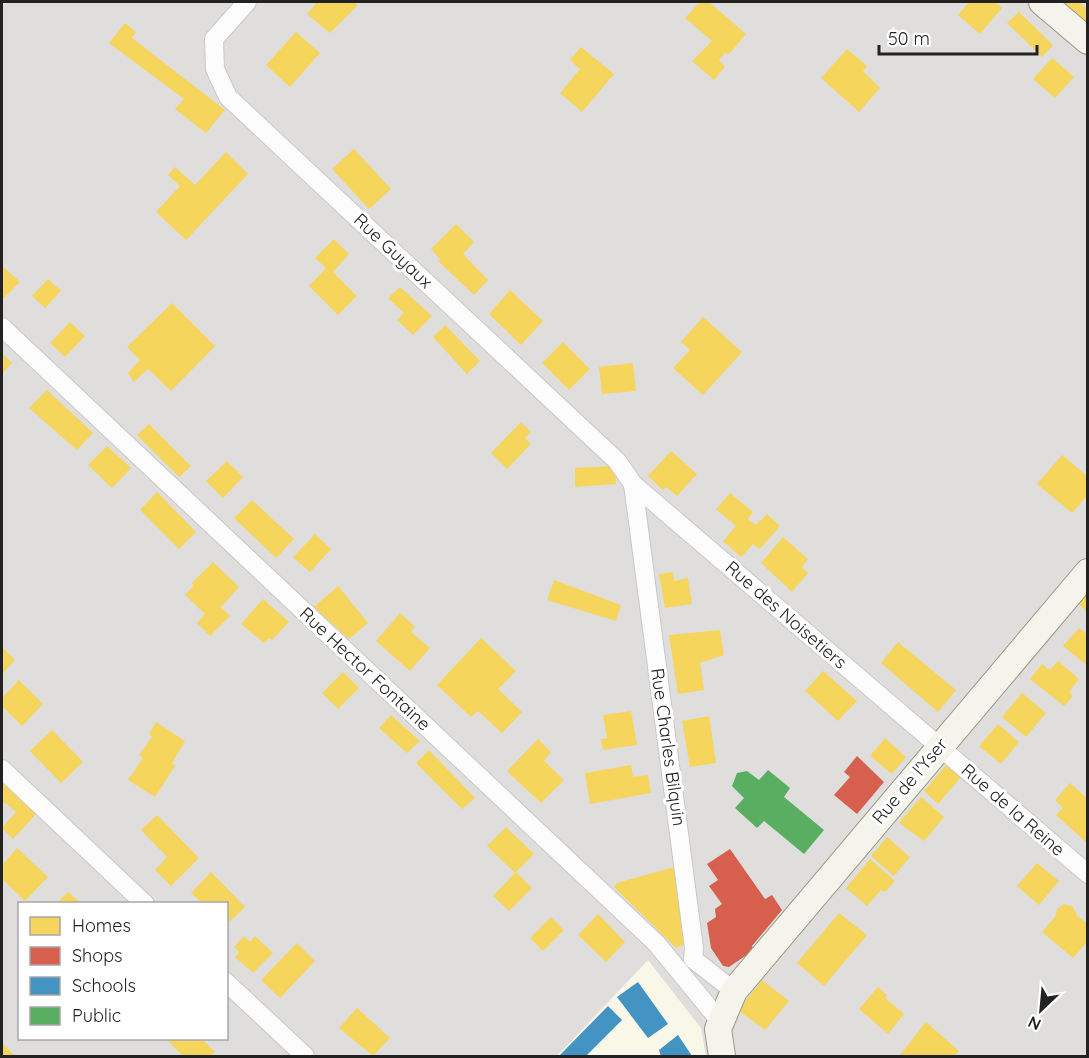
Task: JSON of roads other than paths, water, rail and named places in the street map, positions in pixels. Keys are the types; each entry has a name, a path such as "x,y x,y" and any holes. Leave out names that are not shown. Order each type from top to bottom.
{"street":[{"name":"Rue Guyaux","path":"247,2 214,39 215,69 228,97 617,461 633,484"},
{"path":"1042,2 1088,40"},
{"name":"Rue Hector Fontaine","path":"2,327 656,943 719,1020"},
{"name":"Rue des Noisetiers","path":"633,484 939,747"},
{"name":"Rue Charles Bilquin","path":"633,484 692,926 693,959"},
{"name":"Rue de l'Yser","path":"719,1020 734,991 1088,572"},
{"name":"Rue de la Reine","path":"939,747 1088,874"},
{"path":"2,769 144,902"},
{"path":"676,966 693,959 734,991"},
{"path":"228,984 305,1056"},
{"path":"719,1020 722,1056"}]}
